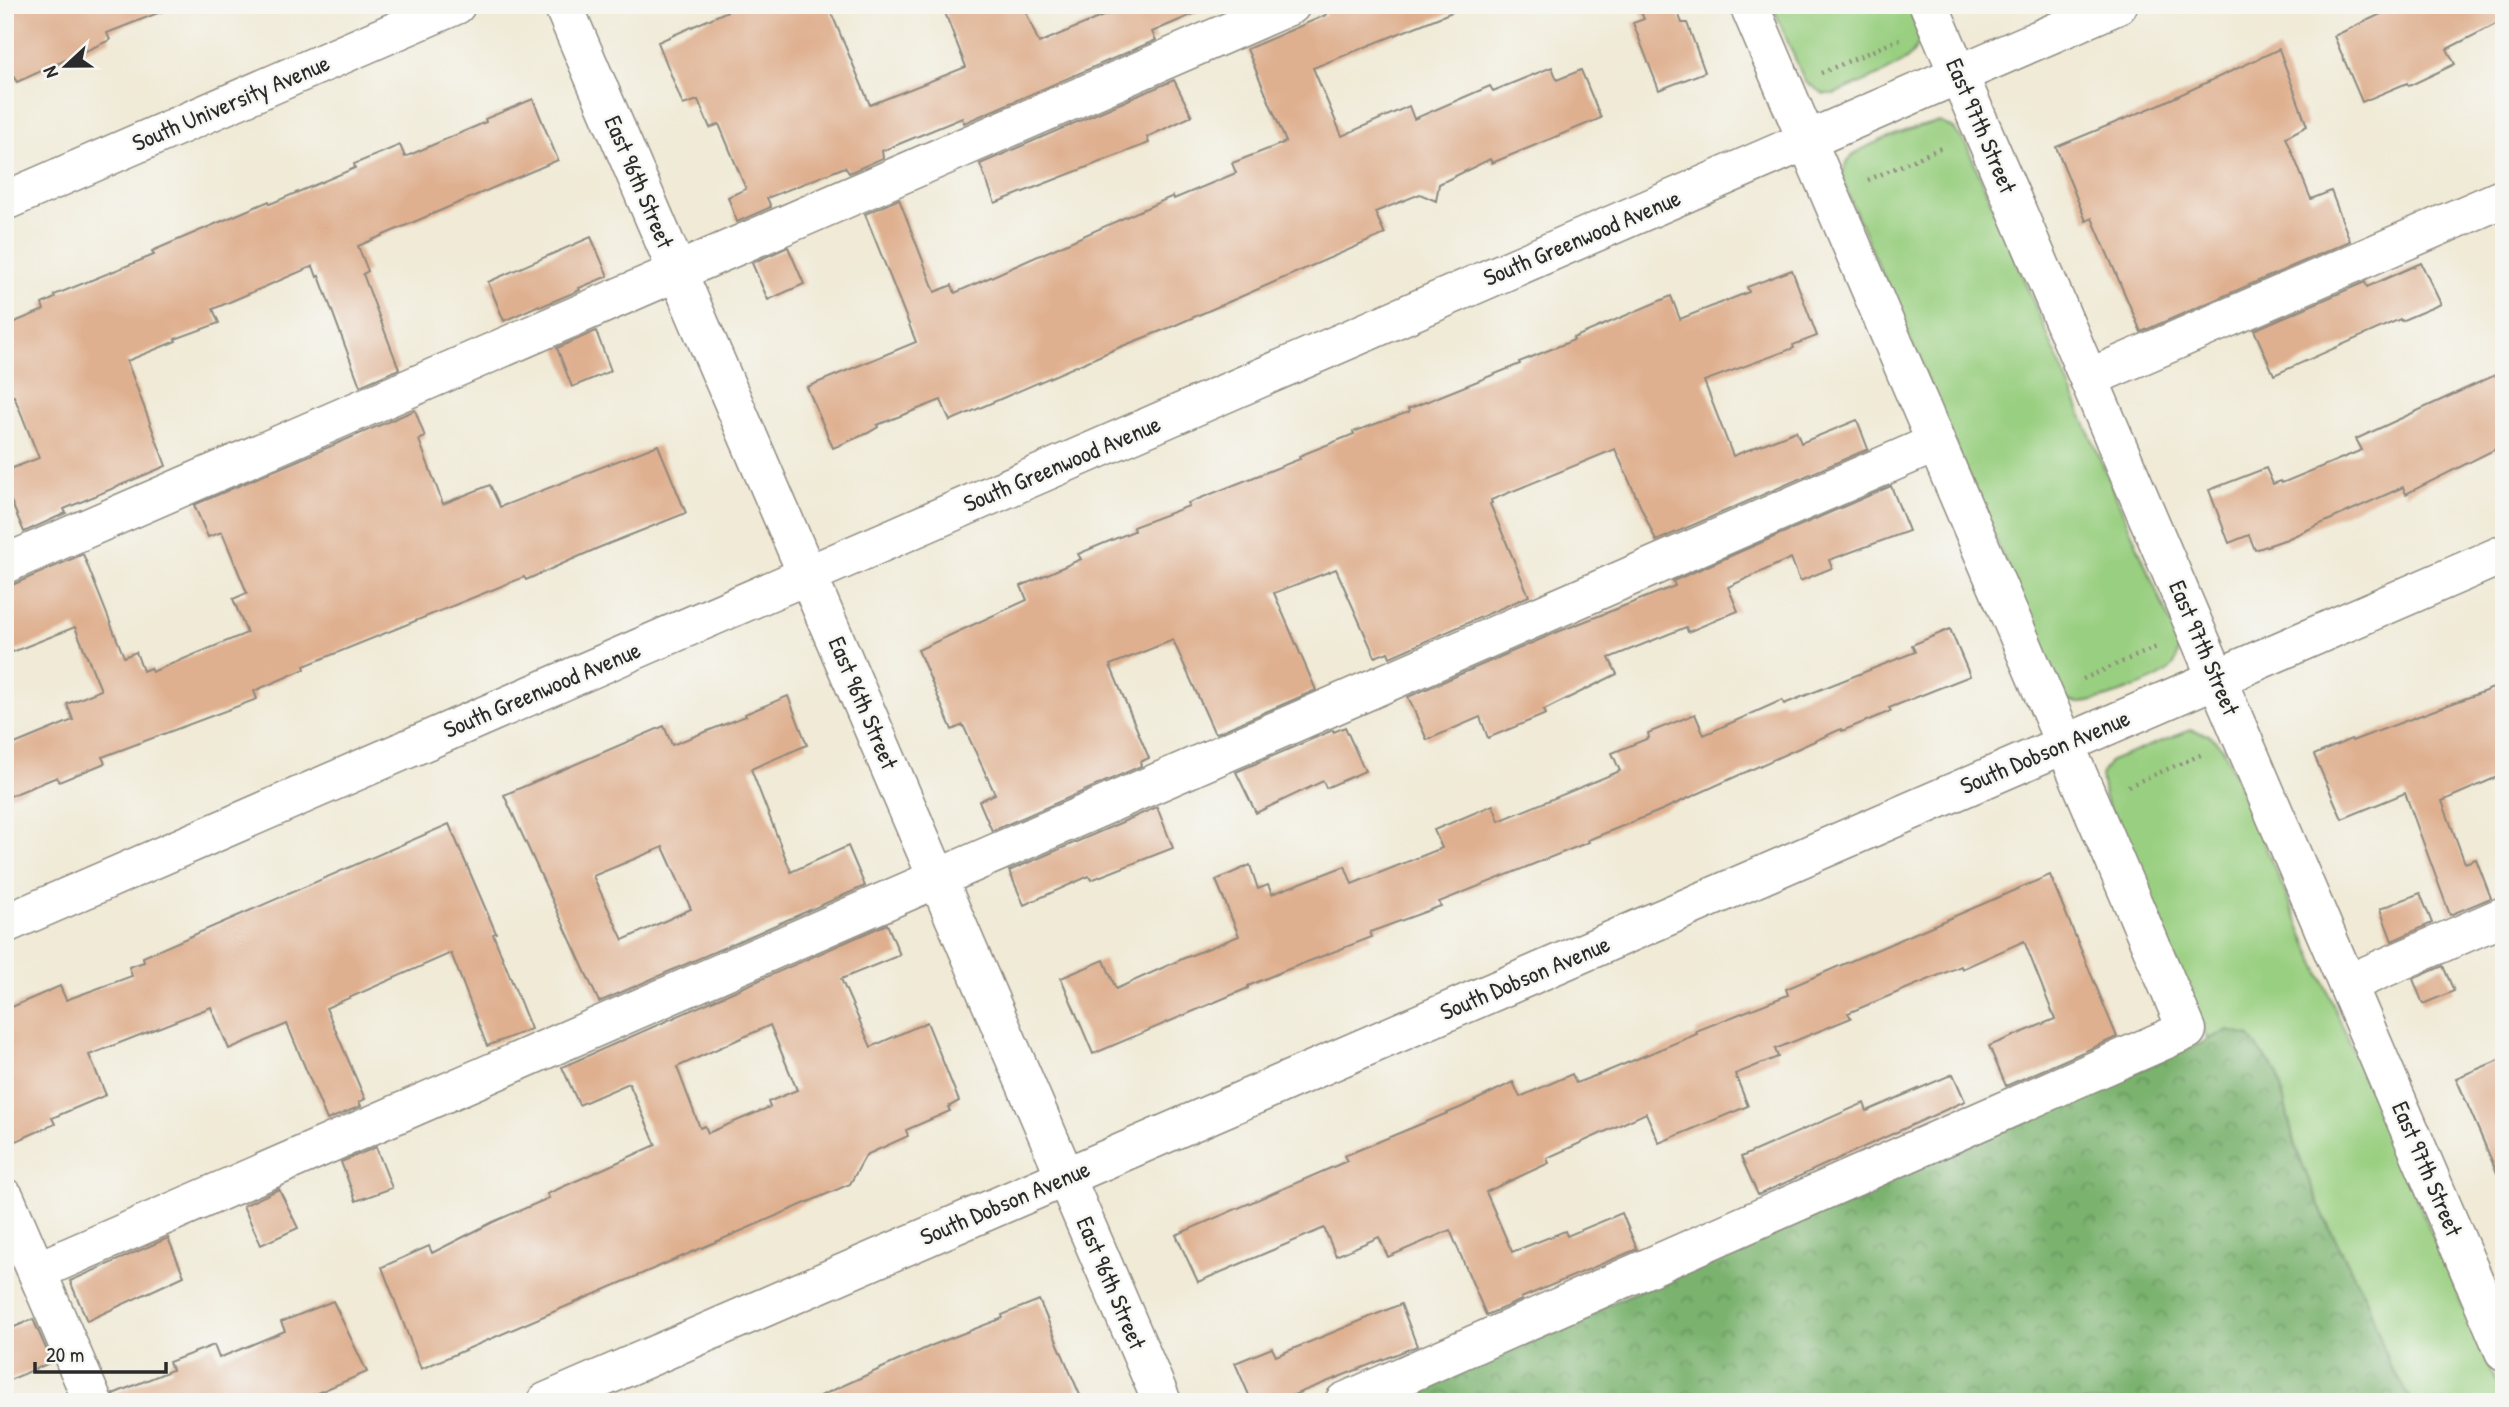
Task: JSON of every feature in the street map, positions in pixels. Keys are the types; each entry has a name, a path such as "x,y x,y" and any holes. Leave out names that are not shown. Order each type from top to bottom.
{"street":[{"name":"South University Avenue","path":"5,201 456,5"},
{"name":"East 96th Street","path":"563,5 1162,1402"},
{"path":"5,564 1291,5"},
{"path":"1344,1402 2186,1030 1748,5"},
{"name":"East 97th Street","path":"1929,5 2347,984 2491,1285 2504,1351"},
{"name":"South Greenwood Avenue","path":"5,923 2118,5"},
{"path":"2089,377 2504,198"},
{"path":"37,1271 1936,443"},
{"name":"South Dobson Avenue","path":"546,1402 2504,554"},
{"path":"2347,984 2504,916"},
{"path":"5,1198 93,1402"}],"path":[{"path":"1815,76 1901,38"},
{"path":"1861,183 1954,142"},
{"path":"2073,683 2169,642"},
{"path":"2121,789 2205,753"}],"green space":[{"path":"1772,5 1907,5 1919,33 1917,47 1898,65 1885,72 1834,94 1824,94 1805,82"},
{"path":"1940,122 1954,129 1967,146 2177,639 2176,660 2167,672 2130,690 2101,699 2080,703 2064,699 1841,178 1847,162 1863,149 1904,131"},
{"path":"2190,730 2209,735 2223,748 2504,1402 2413,1402 2390,1366 2367,1301 2323,1215 2295,1145 2278,1075 2228,1031 2208,1039 2104,796 2101,775 2110,761"},
{"path":"2228,1031 2249,1036 2278,1075 2295,1146 2323,1215 2367,1301 2390,1366 2413,1402 1386,1402"}],"building":[{"path":"5,5 173,7 107,33 110,40 17,82 5,64"},
{"path":"741,5 828,5 870,105 966,67 942,5 1023,5 1039,43 1108,14 1104,5 1214,5 1152,32 1156,40 964,123 962,118 882,151 883,158 849,173 845,167 767,198 771,207 737,222 728,197 746,189 719,124 710,128 698,100 683,105 658,42"},
{"path":"1322,5 1462,5 1462,8 1313,68 1342,136 1409,106 1414,119 1490,86 1493,91 1552,67 1557,80 1581,70 1601,118 1492,163 1490,159 1439,184 1436,201 1420,194 1375,212 1385,234 1171,327 950,421 941,400 877,425 878,427 868,433 833,448 807,387 916,342 865,214 899,199 935,292 952,285 955,293 1173,196 1174,199 1236,173 1232,163 1286,142 1247,49 1326,15"},
{"path":"1638,5 1675,5 1682,23 1687,23 1705,72 1659,90 1633,23 1644,19"},
{"path":"2400,5 2504,5 2504,20 2447,49 2455,64 2409,86 2407,83 2362,102 2334,36"},
{"path":"2279,49 2307,126 2286,137 2311,199 2331,191 2350,241 2141,332 2092,218 2086,221 2056,147 2158,105"},
{"path":"1174,80 1192,116 1147,137 1149,143 995,203 980,164"},
{"path":"533,99 558,160 358,246 368,271 363,274 399,369 360,386 313,266 213,309 219,323 127,361 166,466 64,509 66,513 24,532 5,487 5,471 39,458 14,396 5,400 5,326 44,310 42,304 55,298 54,295 154,255 152,251 269,201 270,204 355,168 354,164 400,145 405,157"},
{"path":"591,237 608,276 504,321 488,282"},
{"path":"788,247 804,284 768,300 752,263"},
{"path":"2421,263 2441,304 2401,321 2400,319 2274,375 2254,330 2365,282 2367,287"},
{"path":"1792,270 1817,336 1793,345 1794,348 1704,381 1733,456 1796,431 1801,443 1857,420 1868,449 1656,541 1615,449 1491,500 1490,504 1529,596 1390,657 1388,652 1375,657 1336,569 1274,593 1316,690 1217,733 1214,732 1173,640 1110,665 1149,758 1140,762 1141,766 992,831 979,801 995,794 963,725 952,730 918,650 1027,600 1021,586 1081,559 1078,554 1134,531 1133,527 1189,506 1188,503 1300,459 1299,456 1354,434 1353,432 1409,412 1408,409 1520,364 1519,362 1671,296 1680,319 1749,292 1747,287"},
{"path":"596,331 611,371 572,387 557,348"},
{"path":"2504,371 2504,445 2406,494 2403,487 2287,539 2255,550 2249,535 2229,543 2209,490 2266,468 2273,484 2282,483 2362,450 2356,439"},
{"path":"415,410 425,437 419,440 443,504 490,485 500,507 658,445 686,513 526,580 524,577 304,666 305,669 254,691 257,699 102,757 105,763 59,782 57,777 5,798 5,748 73,720 67,704 101,690 75,627 5,655 5,588 83,554 124,657 136,652 143,671 150,668 152,672 247,633 233,599 247,593 222,532 208,537 194,505"},
{"path":"1891,486 1909,531 1829,560 1832,568 1800,581 1791,558 1728,587 1738,611 1688,632 1686,627 1609,658 1617,674 1544,710 1546,714 1488,738 1480,717 1427,740 1408,697 1555,633 1675,586 1673,581"},
{"path":"1950,629 1970,676 1889,708 1891,711 1842,731 1841,729 1662,810 1588,840 1589,842 1439,902 1441,906 1370,932 1372,937 1281,972 1093,1054 1061,978 1104,960 1116,989 1239,936 1216,880 1250,865 1258,889 1268,885 1272,894 1345,866 1352,884 1442,848 1434,830 1493,805 1499,821 1620,771 1612,753 1649,738 1648,733 1695,714 1704,735 1782,700 1784,704 1915,652 1912,645"},
{"path":"2504,684 2504,774 2442,801 2465,863 2476,859 2491,898 2450,915 2405,793 2342,819 2314,755"},
{"path":"788,696 807,745 751,769 791,872 848,846 865,886 599,1002 504,795 664,726 672,745 746,716 745,714","holes":["663,847 691,909 623,940 593,876"]},
{"path":"1345,727 1365,771 1326,788 1323,781 1256,813 1236,772"},
{"path":"1157,807 1173,848 1091,880 1089,876 1024,905 1009,871"},
{"path":"449,824 496,933 493,934 531,1029 487,1046 451,953 326,1008 365,1099 359,1102 361,1106 327,1120 287,1024 229,1049 211,1007 89,1055 106,1095 52,1118 55,1124 5,1146 5,1010 60,986 66,1000 132,976 129,967 144,962 143,957"},
{"path":"2050,875 2117,1037 2006,1086 1989,1046 2055,1019 2024,941 1962,969 1961,966 1848,1013 1851,1018 1775,1049 1778,1057 1735,1074 1748,1106 1659,1143 1646,1113 1547,1158 1549,1163 1486,1192 1512,1252 1565,1231 1567,1236 1622,1213 1637,1249 1486,1315 1450,1230 1388,1257 1379,1237 1336,1256 1324,1228 1198,1282 1176,1235 1347,1161 1344,1156 1462,1107 1513,1082 1520,1097 1572,1074 1576,1083 1603,1073 1697,1034 1696,1031 1788,995 1786,989"},
{"path":"2420,893 2432,923 2392,941 2380,909"},
{"path":"887,924 900,955 841,979 871,1047 927,1022 959,1101 948,1107 950,1111 906,1130 908,1136 866,1155 850,1184 421,1369 382,1267 429,1246 432,1253 493,1222 549,1198 547,1194 656,1145 629,1083 579,1105 562,1067","holes":["770,1025 797,1090 768,1102 770,1107 708,1133 705,1126 700,1128 677,1067"]},
{"path":"2443,966 2454,991 2423,1004 2413,979"},
{"path":"2504,1058 2504,1189 2456,1078"},
{"path":"1953,1074 1965,1101 1758,1195 1741,1157 1864,1103 1867,1111"},
{"path":"376,1147 392,1188 356,1201 341,1162"},
{"path":"279,1189 298,1228 261,1245 243,1206"},
{"path":"168,1238 184,1276 87,1321 70,1281"},
{"path":"1039,1300 1083,1402 807,1402 933,1345 1003,1318 1002,1315"},
{"path":"333,1301 367,1372 296,1402 114,1402 113,1394 172,1370 169,1362 214,1345 219,1358 285,1331 281,1322"},
{"path":"1401,1304 1417,1346 1276,1402 1252,1402 1235,1363 1272,1348 1276,1356"},
{"path":"33,1319 52,1362 5,1382 5,1331"}]}
